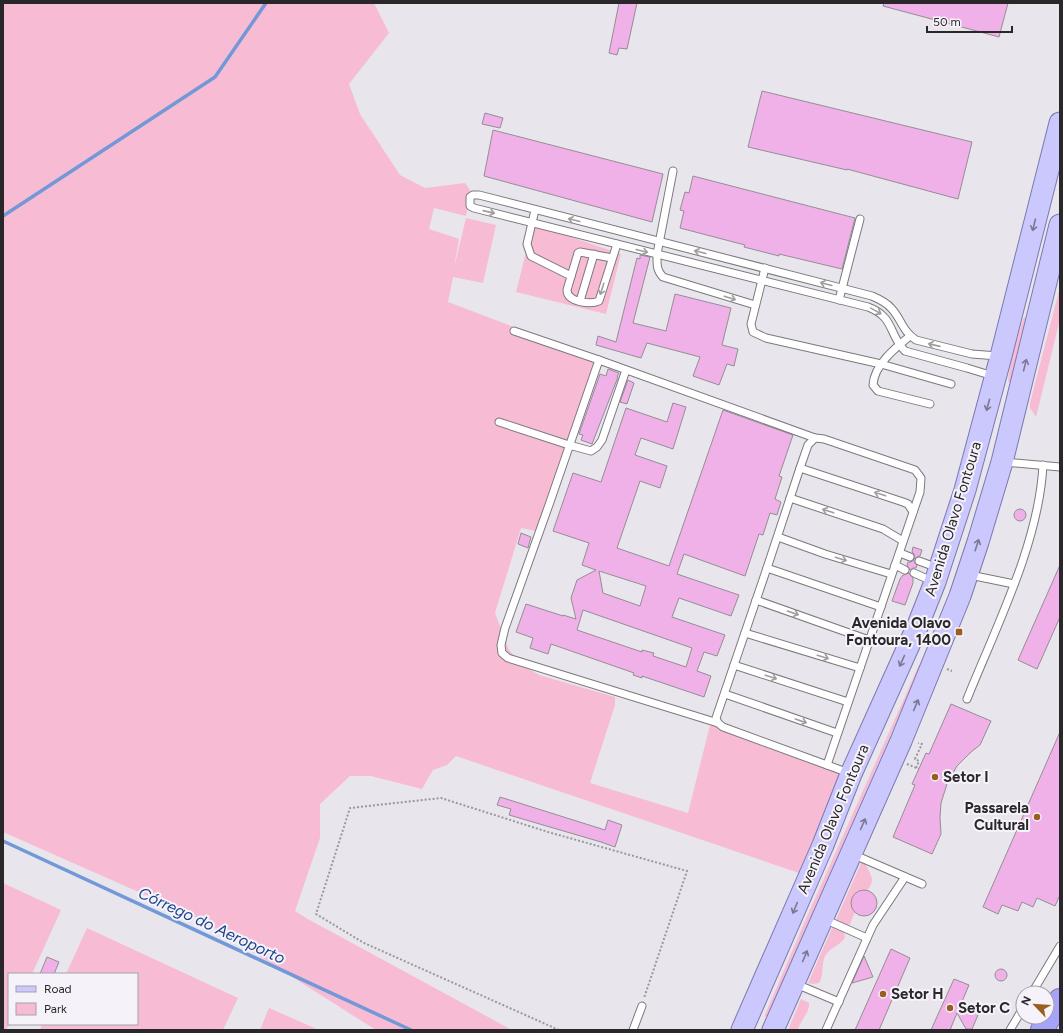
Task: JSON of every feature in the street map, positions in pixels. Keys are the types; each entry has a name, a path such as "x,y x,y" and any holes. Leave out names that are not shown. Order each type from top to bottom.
{"highway":[{"path":"1042,1030 1060,1000"}],"main road":[{"name":"Avenida Olavo Fontoura","path":"742,1030 823,845 851,774 918,625 938,576 965,490 1001,356 1052,190 1060,123"},
{"name":"Avenida Olavo Fontoura","path":"773,1030 850,853 901,741 951,621 968,575 1002,462 1059,228"},
{"path":"938,576 950,594 949,616 951,621"}],"lane":[{"path":"673,171 657,254 657,268 659,273 663,277 755,305"},
{"path":"995,377 905,351 899,345 886,317 878,311 868,307 474,208 470,206 470,197 473,195 479,196 872,296 892,308 910,336 916,340 972,354 1001,356"},
{"path":"535,210 527,244 530,256 571,276"},
{"path":"839,300 860,219"},
{"path":"612,258 580,252 571,276 567,294 570,298 590,304 599,301 617,244"},
{"path":"580,301 594,254"},
{"path":"765,268 751,324 753,332 760,336 881,364 952,384"},
{"path":"802,291 806,278"},
{"path":"514,331 815,438 824,439 915,470 921,478 920,492 827,765"},
{"path":"910,336 881,364 875,373 873,385 878,391 930,404"},
{"path":"599,360 505,628 501,645 502,653 508,658 718,723 724,727 851,774"},
{"path":"500,422 591,451 597,447 602,440 626,370"},
{"path":"718,723 716,718 800,468 808,445 815,438"},
{"path":"1002,462 1060,466"},
{"path":"967,699 1014,584 1035,522 1042,486 1043,465"},
{"path":"800,468 903,502 908,504 913,512"},
{"path":"790,498 883,530 903,541"},
{"path":"778,537 824,554 892,574"},
{"path":"900,553 910,557"},
{"path":"919,561 938,576"},
{"path":"895,565 905,570"},
{"path":"767,568 881,606"},
{"path":"914,573 938,576"},
{"path":"968,575 1014,584"},
{"path":"756,600 869,640"},
{"path":"745,633 860,668"},
{"path":"734,665 848,702"},
{"path":"725,694 837,733"},
{"path":"850,853 922,884"},
{"path":"826,1030 867,938 881,912 906,877"},
{"path":"822,918 867,938"},
{"path":"1037,985 1060,946"},
{"path":"794,983 839,1002"},
{"path":"633,1030 642,1006"}],"path":[{"path":"948,669 952,671"},
{"path":"912,766 918,768 919,761 915,759 922,744 918,743"},
{"path":"559,1030 364,943 316,914 350,808 440,798 548,832 687,871 642,1006"}],"green space":[{"path":"3,3 374,3 389,33 349,84 360,114 400,175 425,188 465,183 470,190 466,216 434,208 429,229 459,239 454,268 466,218 496,225 483,283 453,277 448,302 595,358 574,425 536,531 521,528 495,613 509,650 524,666 539,675 615,697 615,705 590,783 688,813 710,725 843,769 799,873 456,756 447,765 433,770 422,789 371,776 350,776 320,804 320,838 295,911 512,1030 376,1030 202,920 3,832"},
{"path":"533,224 621,254 606,314 516,292"},
{"path":"1060,287 1060,319 1036,417 1030,408 1030,403"},
{"path":"1024,317 1026,318 1010,382 1008,382 1014,349"},
{"path":"919,665 921,666 767,1016 764,1017 805,921"},
{"path":"862,861 870,872 872,882 867,891 860,891 853,896 851,905 855,912 850,924 846,926 835,922"},
{"path":"3,883 61,910 32,973 8,973 8,1025 6,1030 3,1030"},
{"path":"833,926 844,931 845,937 825,956 821,980 819,983 808,983"},
{"path":"87,928 238,998 223,1030 40,1030 42,1025 138,1025 138,973 66,973"},
{"path":"801,999 809,1003 808,1010 798,1030 788,1030"},
{"path":"269,1008 319,1030 260,1030"}],"building":[{"path":"619,3 637,3 627,49 619,48 617,55 609,53"},
{"path":"884,3 1008,3 999,37 883,6"},
{"path":"762,91 972,142 958,199 847,169 748,147"},
{"path":"485,113 503,118 500,128 482,124"},
{"path":"493,130 663,174 652,222 484,176"},
{"path":"693,176 855,218 842,269 779,254 779,256 744,247 745,245 680,228 684,211 680,210 685,192 689,193"},
{"path":"640,255 650,257 633,323 666,331 675,294 731,308 722,345 738,349 734,366 727,364 719,385 693,376 700,357 647,343 641,358 596,345 598,336 616,342 637,258 640,259"},
{"path":"608,369 619,373 592,444 581,440 583,435 579,434 600,374 606,376"},
{"path":"628,380 634,383 627,404 620,402"},
{"path":"673,403 686,407 673,449 641,438 635,455 667,466 660,488 640,481 617,548 669,566 723,410 793,435 779,476 782,477 775,499 781,502 777,515 770,513 763,535 759,534 745,576 684,554 677,574 739,595 731,616 679,598 672,617 725,635 717,656 704,652 697,671 711,676 704,697 642,676 642,678 633,675 634,673 551,644 548,654 530,648 533,638 516,632 526,604 576,619 571,598 577,580 596,570 582,565 589,543 553,531 573,473 601,482 626,408 667,422","holes":["599,571 646,586 640,606 603,593","583,610 692,648 686,667 653,656 654,653 642,650 642,652 577,630"]},
{"path":"1018,509 1022,509 1026,515 1022,521 1018,521 1014,517 1014,513"},
{"path":"521,533 531,537 528,548 518,544"},
{"path":"913,547 922,550 920,556 915,559 912,552"},
{"path":"914,559 914,562 917,565 916,568 910,570 907,565 908,562 911,562"},
{"path":"1060,565 1060,617 1037,669 1018,660"},
{"path":"909,573 913,578 913,583 905,605 892,601 900,579 903,575"},
{"name":"Setor I","path":"951,704 991,721 980,745 957,766 947,784 941,803 941,834 932,854 893,837 915,785 912,784 926,753 929,754"},
{"path":"1060,732 1060,895 1055,906 1037,898 1033,907 1022,902 1018,911 1002,905 998,914 983,907"},
{"path":"500,797 605,830 608,820 622,825 615,847 509,815 511,809 497,805"},
{"path":"864,890 873,894 877,903 873,912 864,916 855,912 851,903 855,894"},
{"name":"Setor H","path":"891,949 910,958 879,1030 855,1030"},
{"path":"864,956 873,977 852,983"},
{"path":"47,957 59,962 54,973 40,973"},
{"path":"999,969 1003,969 1007,975 1003,981 999,981 995,977 995,973"},
{"name":"Setor C","path":"954,979 969,985 958,1011 974,1009 979,1012 972,1029 966,1029 957,1013 950,1030 931,1030"}],"waterway":[{"path":"3,216 215,77 266,3"},
{"name":"Córrego do Aeroporto","path":"3,841 411,1030"}],"place":[{"name":"Avenida Olavo Fontoura, 1400","path":"959,632"},
{"name":"Setor I","path":"935,777"},
{"name":"Passarela Cultural","path":"1037,817"},
{"name":"Setor H","path":"883,994"},
{"name":"Setor C","path":"950,1008"}]}
